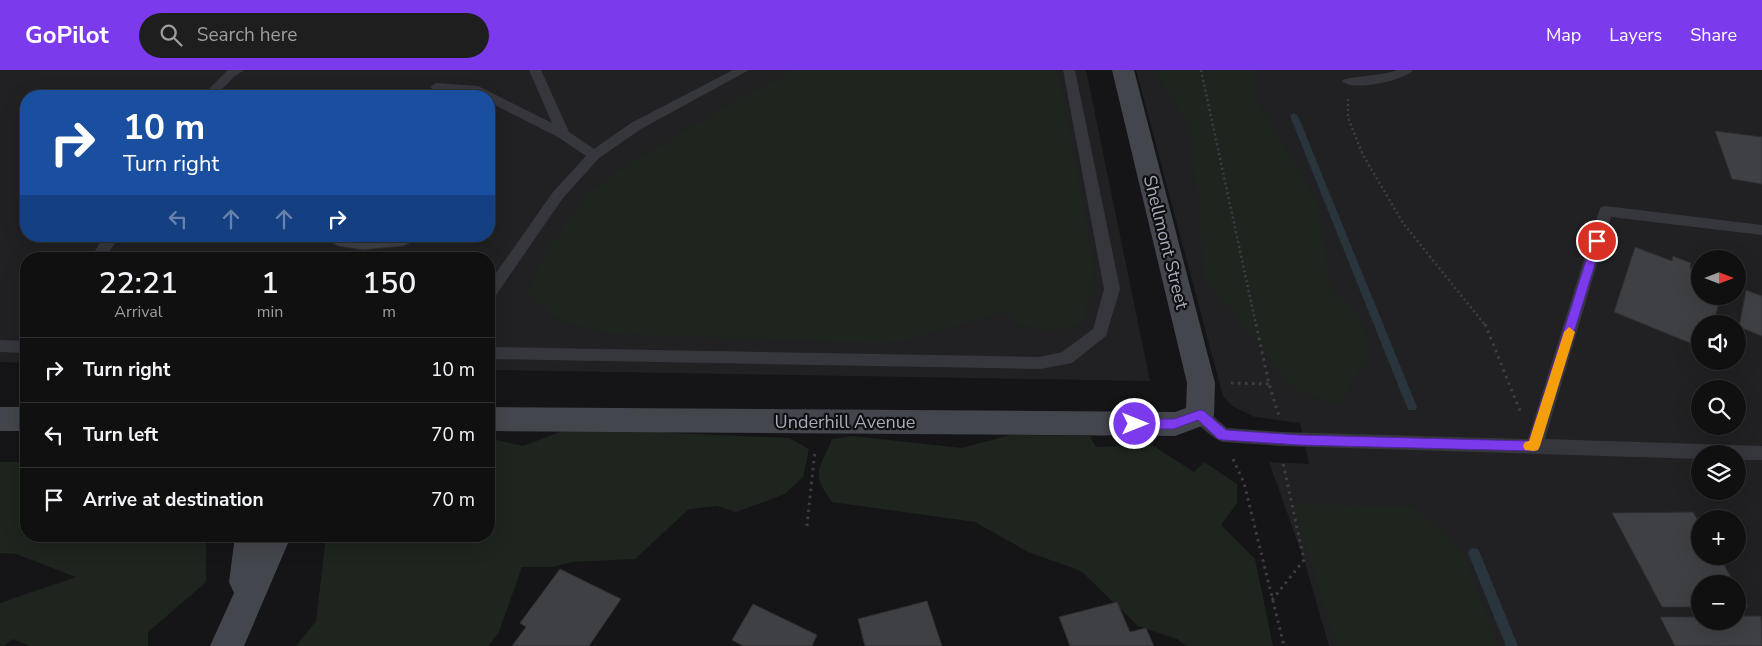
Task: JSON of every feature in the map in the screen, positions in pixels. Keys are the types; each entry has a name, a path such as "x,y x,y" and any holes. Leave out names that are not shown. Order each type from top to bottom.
{"street":[{"name":"Shellmont Street","path":"1123,70 1201,383 1200,415"},
{"name":"Underhill Avenue","path":"495,419 1174,424 1200,415"},
{"path":"0,419 20,419"},
{"path":"240,617 250,542"},
{"path":"227,646 272,542"}],"lane":[{"path":"214,90 230,74 238,70"},
{"path":"535,70 563,134"},
{"path":"495,285 558,195 594,155 636,126 743,70"},
{"path":"495,353 1040,363 1066,358 1100,332 1112,289 1069,70"},
{"path":"1348,81 1378,81 1407,70"},
{"path":"436,87 473,88 477,90"},
{"path":"495,100 563,134 594,155"},
{"path":"1534,446 1606,212 1762,230"},
{"path":"0,346 20,347"},
{"path":"1200,415 1223,435 1291,440 1762,453"}],"path":[{"path":"1201,70 1270,384 1281,422"},
{"path":"1348,81 1348,118 1363,156 1403,223 1485,324 1534,446"},
{"path":"1227,383 1270,384"},
{"path":"807,526 818,422"},
{"path":"1223,435 1244,483 1271,601 1284,646"},
{"path":"1271,601 1304,560 1283,463"}],"shaded area":[{"path":"0,70 1086,70 1150,381 495,370 495,252 20,252 20,363 0,362"},
{"path":"795,70 1056,70 1063,95 1094,267 1084,321 1060,332 1020,325 1004,312 895,343 609,334 562,321 527,294 545,252 588,193 629,164 738,99"},
{"path":"1136,70 1762,70 1762,646 1329,646 1304,560 1269,462 1309,464 1300,423 1255,417 1232,406 1223,396"},
{"path":"1155,70 1256,70 1257,102 1319,205 1330,290 1361,317 1370,351 1339,404 1295,390 1205,279 1190,127"},
{"path":"589,421 673,433 789,438 809,449 803,477 785,494 736,512 717,506 689,509 635,559 572,562 552,567 522,567 499,632 488,646 296,646 316,621 325,542 495,542 495,439 523,446"},
{"path":"1010,435 1090,436 1096,447 1152,445 1194,472 1204,462 1237,484 1237,503 1221,525 1255,559 1273,646 1187,646 1177,639 1138,626 1081,571 1028,552 975,522 832,502 825,492 819,477 820,465 832,439 853,436 962,448"},
{"path":"0,462 20,462 20,542 206,542 206,582 148,632 148,646 30,646 13,639 4,646 0,646 0,603 76,577 16,554 0,553"},
{"path":"1293,504 1413,507 1460,547 1498,646 1336,646"}],"building":[{"path":"1715,131 1762,137 1762,184 1732,179"},
{"path":"331,242 413,242 403,246 363,250 338,246"},
{"path":"1635,247 1672,261 1673,256 1691,263 1691,305 1718,305 1716,315 1691,315 1691,343 1614,312"},
{"path":"1746,290 1762,296 1762,336 1746,330 1746,315 1741,315 1743,305 1746,305"},
{"path":"1691,512 1691,565 1724,565 1730,575 1691,575 1691,607 1662,607 1612,513"},
{"path":"560,569 621,599 589,646 512,646 526,627 520,623"},
{"path":"927,601 942,646 865,646 858,619"},
{"path":"1117,602 1130,632 1146,628 1154,646 1070,646 1059,617"},
{"path":"753,604 817,635 812,646 743,646 732,640"},
{"path":"1746,616 1761,616 1762,646 1675,646 1660,617 1691,617 1691,630 1746,630"}],"waterway":[{"path":"1294,116 1412,407"},
{"path":"1474,553 1512,646"}],"slow traffic":[{"path":"1529,446 1534,446 1569,332"}],"route":[{"path":"1135,424 1174,424 1200,415 1223,435 1299,440 1534,446 1597,241"}]}
